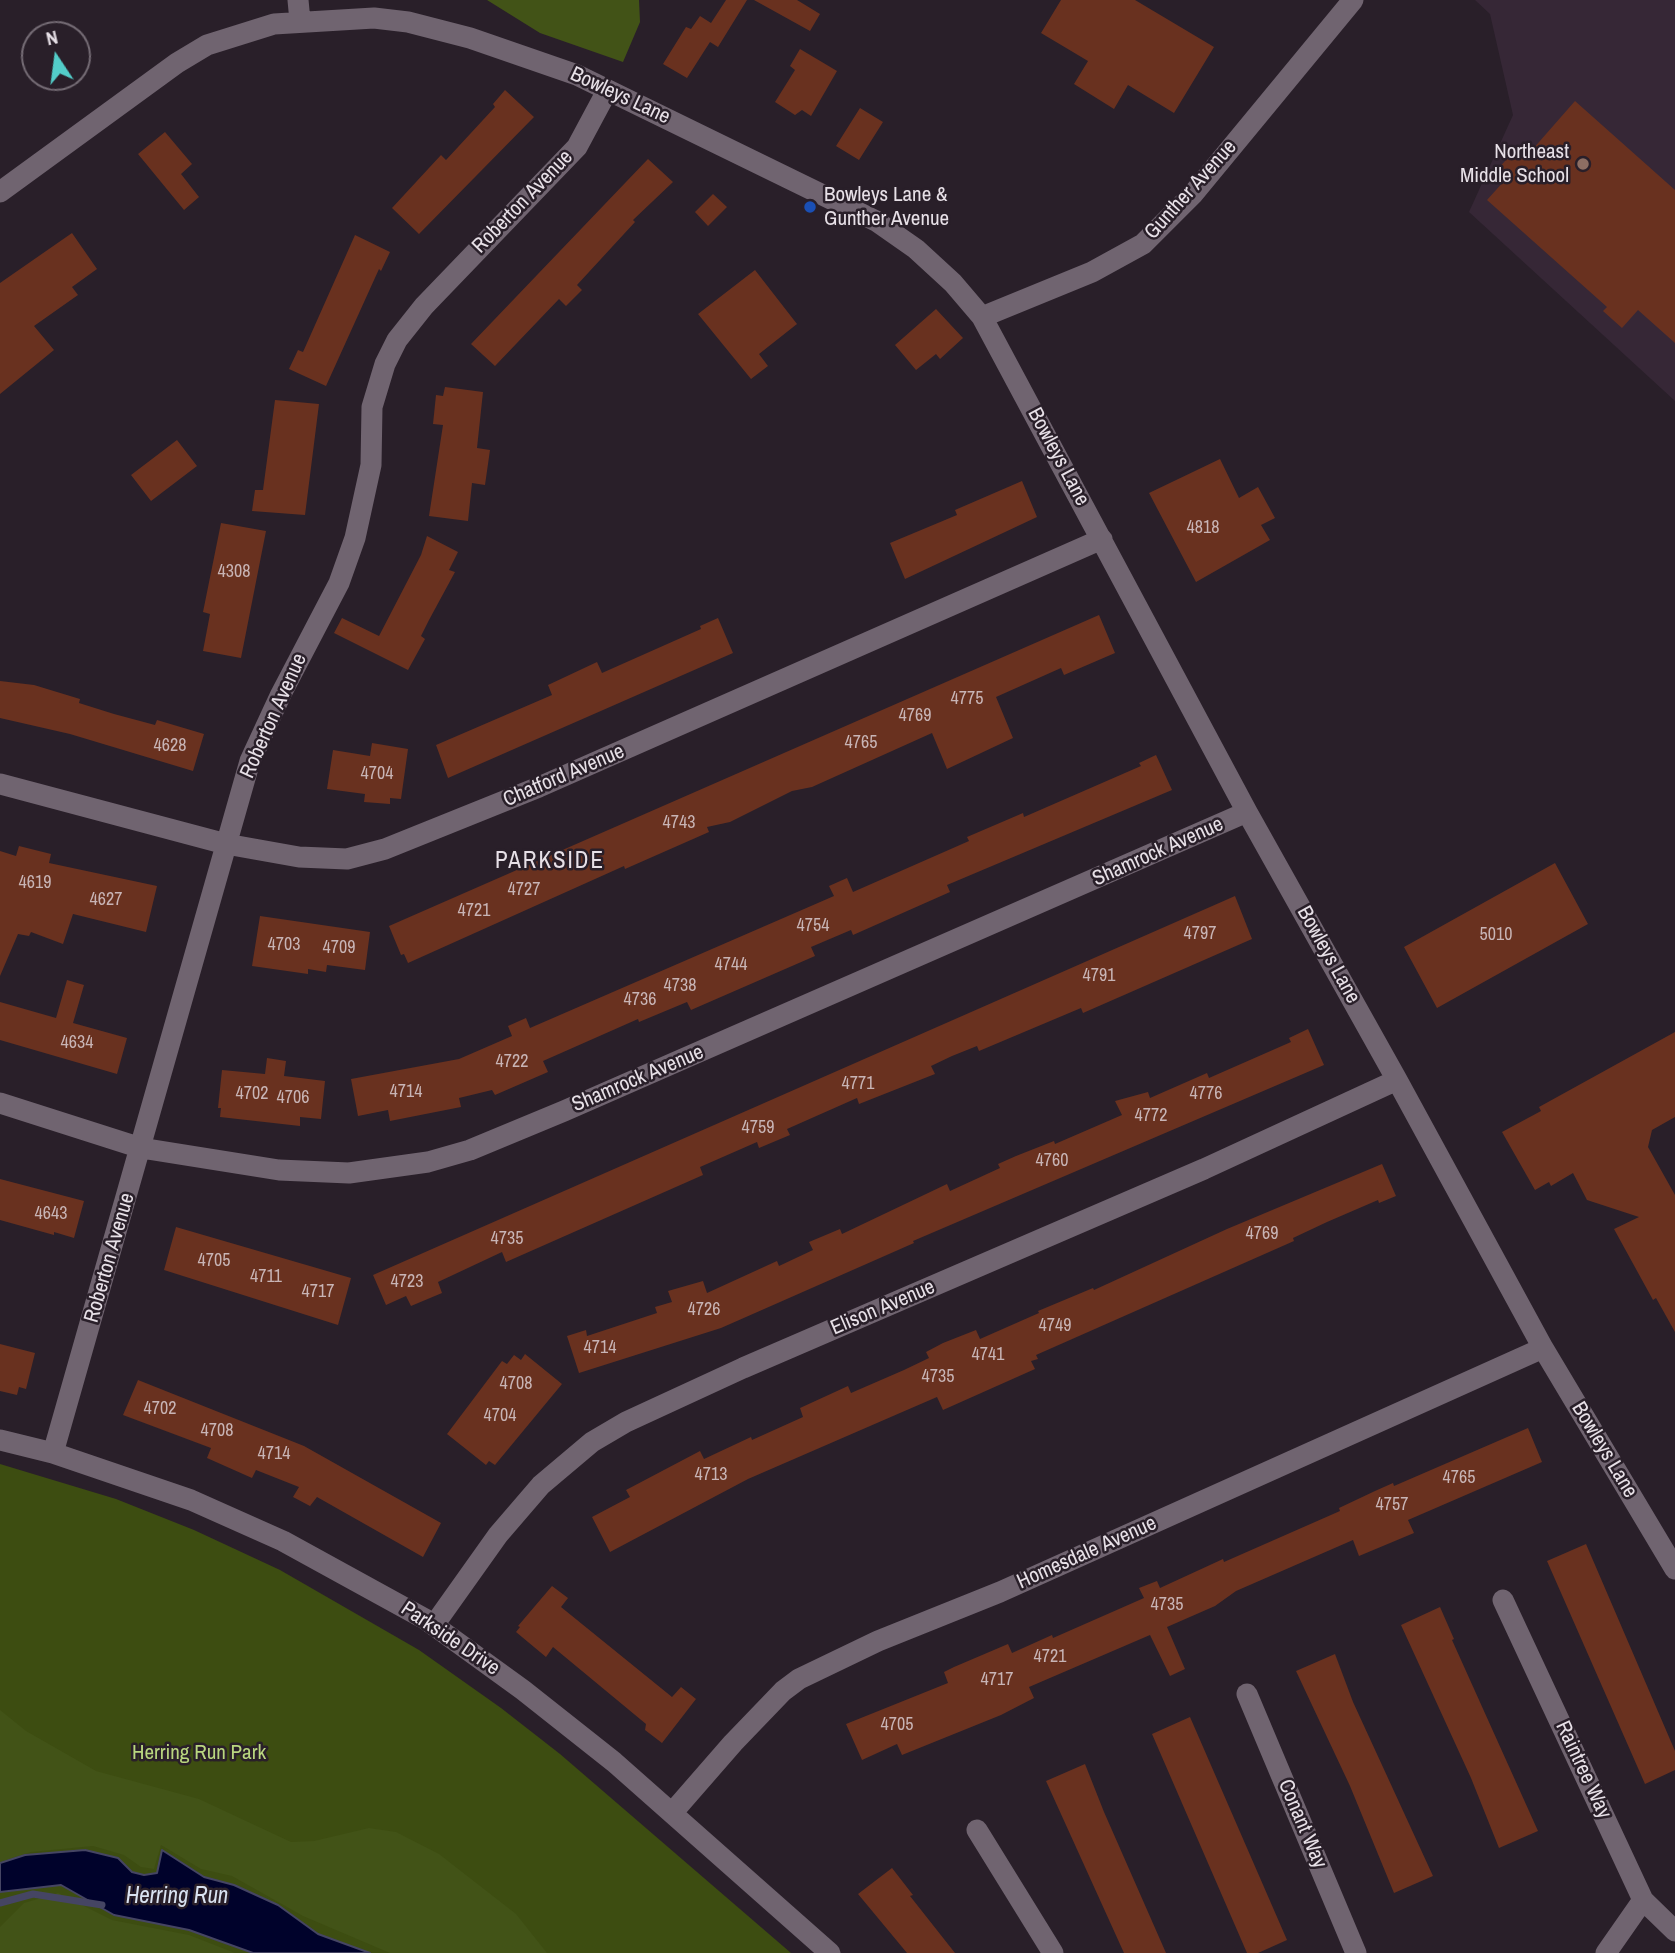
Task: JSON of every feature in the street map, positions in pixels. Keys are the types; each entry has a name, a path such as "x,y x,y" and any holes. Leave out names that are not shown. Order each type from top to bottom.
{"street":[{"name":"Gunther Avenue","path":"982,317 1092,272 1143,244 1193,194 1353,0"},
{"name":"Bowleys Lane","path":"0,192 197,51 299,11 408,22 470,38 565,71 876,221 916,249 953,283 982,317 1247,812 1398,1080 1542,1348 1675,1569"},
{"name":"Roberton Avenue","path":"53,1453 250,761 281,694 339,583 355,538 371,465 372,407 377,385 397,340 424,306 576,147 607,91"},
{"name":"Chatford Avenue","path":"0,784 226,844 327,860 347,859 385,849 564,776 1102,539"},
{"name":"Shamrock Avenue","path":"0,1103 141,1148 279,1170 349,1173 428,1161 470,1150 1247,812"},
{"name":"Elison Avenue","path":"434,1625 498,1535 541,1485 592,1442 626,1422 743,1368 1203,1169 1398,1080"},
{"name":"Homesdale Avenue","path":"672,1813 765,1709 783,1691 809,1674 878,1641 1000,1592 1542,1348"},
{"name":"Parkside Drive","path":"0,1440 53,1453 191,1500 283,1541 434,1625 523,1690 672,1813 830,1953"},
{"name":"Raintree Way","path":"1503,1601 1643,1900 1675,1931"},
{"name":"Conant Way","path":"1247,1695 1356,1953"},
{"path":"977,1830 1053,1953"},
{"path":"1606,1953 1643,1900"}],"shaded area":[{"name":"Northeast Middle School","path":"1475,0 1675,0 1675,401 1469,212 1513,115 1490,14"}],"green space":[{"path":"487,0 639,0 640,22 623,62 540,33"},
{"name":"Herring Run Park","path":"0,1464 116,1499 194,1530 280,1570 419,1650 560,1754 791,1953 0,1953"},
{"path":"0,1710 26,1731 96,1771 199,1799 291,1842 314,1841 369,1828 396,1832 439,1854 516,1914 547,1953 390,1953 303,1916 232,1876 201,1869 161,1845 154,1869 141,1867 124,1855 93,1846 31,1852 0,1862"},
{"path":"58,1893 112,1920 189,1935 235,1953 0,1953 0,1927 24,1903"}],"water":[{"name":"Herring Run","path":"85,1850 118,1858 132,1872 144,1875 157,1873 162,1850 204,1877 234,1885 278,1905 318,1934 370,1953 253,1953 189,1930 114,1915 61,1885 0,1892 0,1863 25,1855"}],"building":[{"path":"726,0 747,0 718,47 710,42 687,78 663,64 686,27 691,29 700,16 711,23"},
{"path":"754,0 797,0 820,14 810,31"},
{"path":"1061,0 1135,0 1214,47 1174,113 1128,85 1114,109 1074,84 1088,61 1041,33"},
{"path":"800,49 837,71 811,116 802,110 795,115 775,102 795,70 790,66"},
{"path":"505,90 534,117 419,234 392,208 441,155 446,160 495,107 493,104"},
{"path":"1575,101 1675,190 1675,343 1638,310 1622,328 1603,311 1607,307 1487,200 1505,180 1496,171 1515,150 1525,158"},
{"path":"860,108 883,122 859,160 836,146"},
{"path":"165,132 192,164 181,174 199,197 184,210 138,154"},
{"path":"648,159 673,182 633,220 635,222 577,285 582,290 566,306 559,299 495,366 471,344"},
{"path":"713,194 727,207 708,226 695,212"},
{"path":"72,233 97,269 72,287 78,295 34,326 54,350 0,394 0,283"},
{"path":"355,235 390,252 381,271 379,269 326,386 289,369 298,350 303,352"},
{"path":"755,270 797,324 759,354 768,366 751,379 698,314"},
{"path":"936,309 963,338 940,359 936,354 916,370 895,345"},
{"path":"445,387 483,392 477,448 490,450 485,485 472,483 468,521 429,516 443,425 433,424 436,395 443,396"},
{"path":"275,400 319,404 305,515 252,511 255,490 263,490"},
{"path":"177,440 197,466 151,501 131,475"},
{"path":"1220,459 1239,498 1258,487 1275,518 1261,525 1270,540 1196,582 1149,493"},
{"path":"1022,481 1037,517 905,579 890,543 957,515 955,510"},
{"path":"221,523 266,531 241,658 203,651 210,614 203,612"},
{"path":"427,536 458,552 449,570 455,572 421,636 425,639 408,670 334,633 342,618 379,636 421,555"},
{"path":"1099,615 1115,653 1064,675 1061,668 996,697 1013,738 947,769 932,733 812,787 792,791 730,822 707,827 709,832 625,869 624,866 408,963 404,954 401,955 389,926"},
{"path":"718,618 733,653 448,778 436,745 552,695 548,685 597,662 602,673 701,629 700,626"},
{"path":"0,681 34,685 80,699 79,703 114,714 155,725 157,720 204,734 193,771 70,734 0,718"},
{"path":"372,743 408,749 401,799 390,798 390,804 364,802 365,794 327,789 333,750 370,756"},
{"path":"1156,755 1172,790 947,885 950,892 853,935 851,930 811,947 815,956 691,1010 687,1002 639,1022 638,1019 543,1061 548,1072 495,1095 492,1090 459,1098 461,1107 390,1121 388,1110 358,1116 351,1079 459,1059 512,1036 508,1026 526,1018 530,1028 834,896 829,886 847,878 853,892 969,841 967,837 1023,813 1024,817 1141,766 1139,763"},
{"path":"19,846 51,854 49,863 157,886 146,932 73,914 63,944 31,932 29,936 18,934 0,976 0,851 16,856"},
{"path":"1555,863 1588,924 1437,1008 1404,947"},
{"path":"1235,896 1252,939 1083,1013 1081,1008 979,1051 977,1046 952,1056 931,1066 935,1074 859,1104 857,1098 787,1129 790,1135 759,1148 757,1142 700,1167 703,1175 506,1262 502,1252 438,1282 442,1293 411,1306 406,1296 386,1305 373,1275"},
{"path":"260,916 370,932 365,970 327,965 326,972 308,969 308,974 252,966"},
{"path":"67,980 84,985 73,1023 127,1038 117,1074 0,1040 0,1002 56,1018"},
{"path":"1308,1029 1324,1065 913,1241 914,1243 721,1328 579,1373 567,1336 586,1330 587,1336 657,1313 655,1307 672,1302 668,1291 703,1281 707,1293 777,1261 779,1266 813,1250 809,1242 840,1229 842,1234 947,1184 950,1191 1000,1168 998,1164 1016,1156 1054,1141 1055,1144 1122,1115 1115,1101 1148,1092 1150,1098 1207,1073 1209,1078 1291,1042 1289,1038"},
{"path":"1675,1032 1675,1117 1652,1130 1648,1147 1675,1195 1675,1332 1656,1298 1653,1300 1614,1229 1639,1217 1587,1200 1573,1173 1551,1186 1549,1182 1535,1190 1502,1132 1541,1111 1539,1107"},
{"path":"267,1058 286,1061 284,1076 325,1081 321,1119 300,1117 300,1126 220,1117 221,1108 218,1108 222,1070 265,1074"},
{"path":"1382,1164 1396,1196 1379,1203 1378,1200 1327,1222 1293,1238 1294,1241 1036,1355 1038,1359 1031,1361 1035,1369 943,1410 937,1397 748,1479 610,1552 592,1517 630,1497 626,1490 700,1451 704,1459 751,1437 752,1440 803,1417 800,1408 848,1386 851,1393 929,1358 926,1352 943,1343 976,1330 980,1339 1039,1313 1038,1311 1093,1288 1094,1290 1227,1229"},
{"path":"0,1179 84,1201 74,1238 0,1220"},
{"path":"176,1227 351,1278 338,1325 164,1270"},
{"path":"0,1344 35,1353 26,1389 19,1387 17,1395 0,1391"},
{"path":"525,1354 562,1384 495,1465 489,1461 486,1465 447,1434 502,1361 507,1364 514,1355 521,1360"},
{"path":"138,1380 304,1446 441,1523 423,1557 317,1497 310,1506 293,1497 299,1487 256,1470 252,1478 207,1458 211,1448 123,1415"},
{"path":"1528,1428 1542,1462 1408,1520 1414,1533 1359,1556 1353,1540 1236,1591 1215,1606 1167,1627 1185,1669 1170,1676 1150,1635 1029,1687 1034,1698 1001,1715 902,1755 897,1744 862,1760 846,1724 948,1683 944,1672 954,1667 1008,1644 1012,1653 1052,1635 1053,1638 1144,1598 1139,1588 1157,1581 1160,1588 1223,1559 1224,1562 1340,1511 1339,1508 1393,1483 1394,1486"},
{"path":"1586,1544 1675,1751 1675,1770 1645,1784 1547,1561"},
{"path":"552,1586 568,1598 561,1607 672,1697 681,1687 696,1699 662,1743 645,1730 646,1724 553,1647 546,1657 516,1632 520,1627 518,1626"},
{"path":"1440,1607 1454,1639 1452,1640 1538,1831 1499,1848 1471,1778 1401,1625"},
{"path":"1335,1654 1353,1702 1433,1876 1394,1893 1350,1786 1296,1671"},
{"path":"1190,1717 1287,1940 1258,1953 1247,1953 1152,1734"},
{"path":"1085,1764 1166,1953 1124,1953 1046,1781"},
{"path":"892,1868 913,1895 910,1896 955,1953 907,1953 858,1894"}],"waterway":[{"name":"Herring Run","path":"0,1903 33,1894 102,1905"}],"place":[{"name":"Northeast Middle School","path":"1583,164"},
{"name":"Bowleys Lane & Gunther Avenue","path":"810,207"}],"district":[{"name":"PARKSIDE","path":"550,862"}]}
